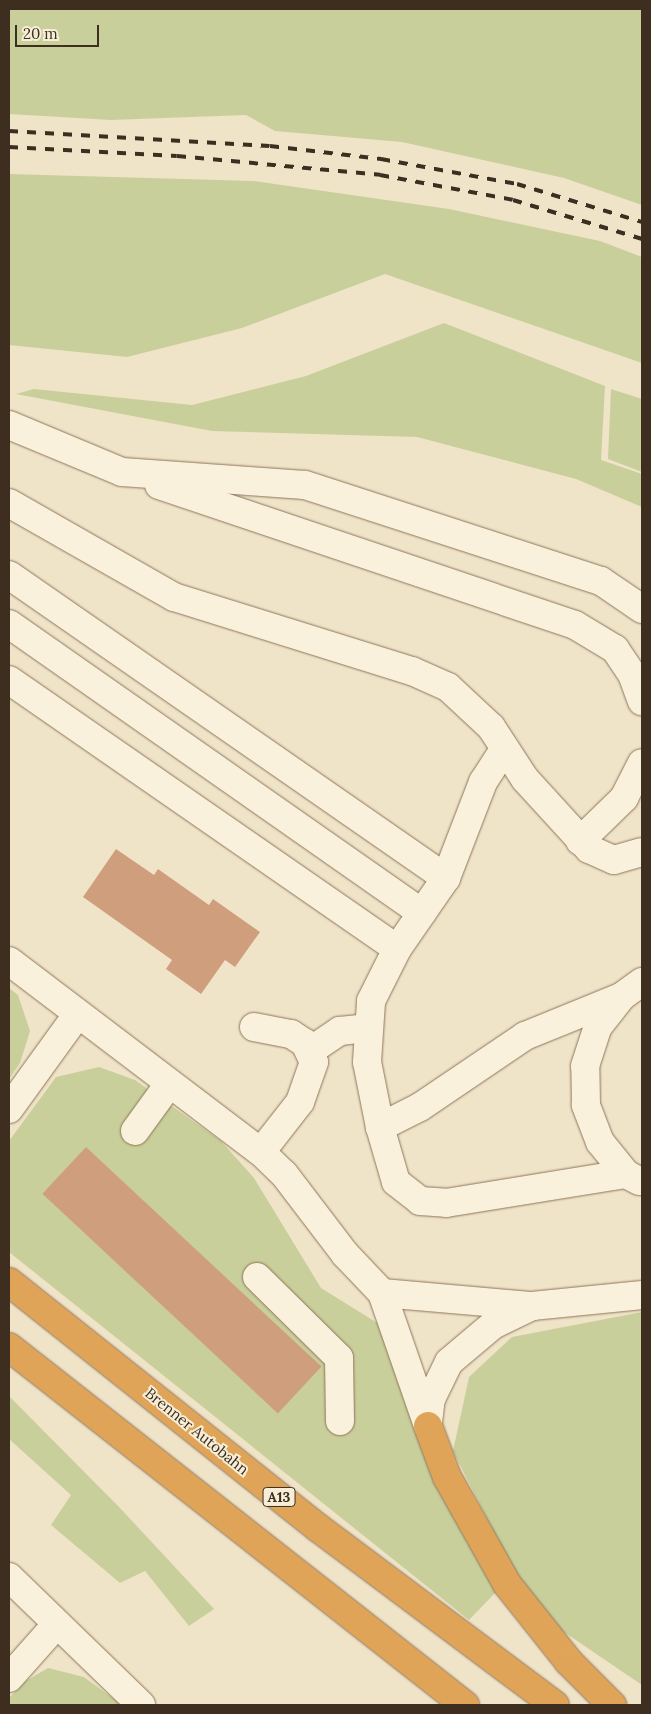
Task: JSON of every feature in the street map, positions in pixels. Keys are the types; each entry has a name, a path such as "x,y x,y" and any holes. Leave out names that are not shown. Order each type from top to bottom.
{"highway":[{"name":"Brenner Autobahn","path":"9,1282 317,1527 555,1705"},
{"path":"9,1347 465,1705"},
{"path":"428,1426 447,1477 507,1584 569,1662 612,1705"}],"street":[{"path":"9,425 122,472 575,625 615,649 632,674 642,701"},
{"path":"122,472 305,485 600,581 642,609"},
{"path":"9,503 174,597 435,680 474,708 525,779 580,841 596,855 614,860 642,852"},
{"path":"9,575 446,878"},
{"path":"9,624 422,913"},
{"path":"9,680 397,949"},
{"path":"504,748 483,782 446,878 397,949 371,1001 367,1028 367,1062 380,1127 396,1182 420,1201 446,1203 634,1179"},
{"path":"580,841 624,798 642,763"},
{"path":"9,961 77,1015 261,1152 382,1293 428,1426"},
{"path":"380,1127 420,1107 525,1036 632,989"},
{"path":"632,989 597,1028 585,1066 586,1105 600,1142 634,1179"},
{"path":"9,1109 77,1015"},
{"path":"254,1027 291,1034 310,1051 310,1080 300,1102 261,1152"},
{"path":"310,1051 340,1031 367,1028"},
{"path":"135,1131 170,1084"},
{"path":"257,1277 339,1358 340,1421"},
{"path":"382,1293 532,1306 642,1295"},
{"path":"428,1426 431,1400 449,1362 487,1330 532,1306"},
{"path":"9,1577 141,1705"},
{"path":"9,1678 57,1624"}],"green space":[{"path":"9,9 642,9 642,205 564,178 402,142 275,131 246,115 111,120 9,114"},
{"path":"9,174 254,181 449,209 600,241 642,257 642,363 385,274 242,328 127,357 9,345"},
{"path":"444,323 605,386 601,460 642,474 642,507 576,479 417,437 212,431 16,394 34,389 192,405 306,376"},
{"path":"611,389 642,399 642,472 608,459"},
{"path":"9,988 18,995 30,1031 20,1063 9,1079"},
{"path":"99,1067 135,1080 221,1141 254,1178 321,1288 379,1324 435,1484 496,1592 469,1620 9,1252 9,1141 56,1077"},
{"path":"642,1312 642,1685 533,1611 453,1451 469,1377 512,1337"},
{"path":"9,1396 120,1508 214,1609 189,1626 145,1571 120,1583 51,1525 71,1495 9,1439"},
{"path":"48,1668 84,1677 122,1705 9,1705 9,1698 24,1682"}],"building":[{"path":"116,849 154,875 158,869 209,905 213,899 260,932 235,967 225,960 201,994 166,969 172,960 83,897"},
{"path":"86,1147 321,1367 278,1413 42,1194"}],"railway":[{"path":"9,131 270,146 381,159 517,184 642,222"},
{"path":"9,147 177,156 380,175 513,200 642,239"}]}
